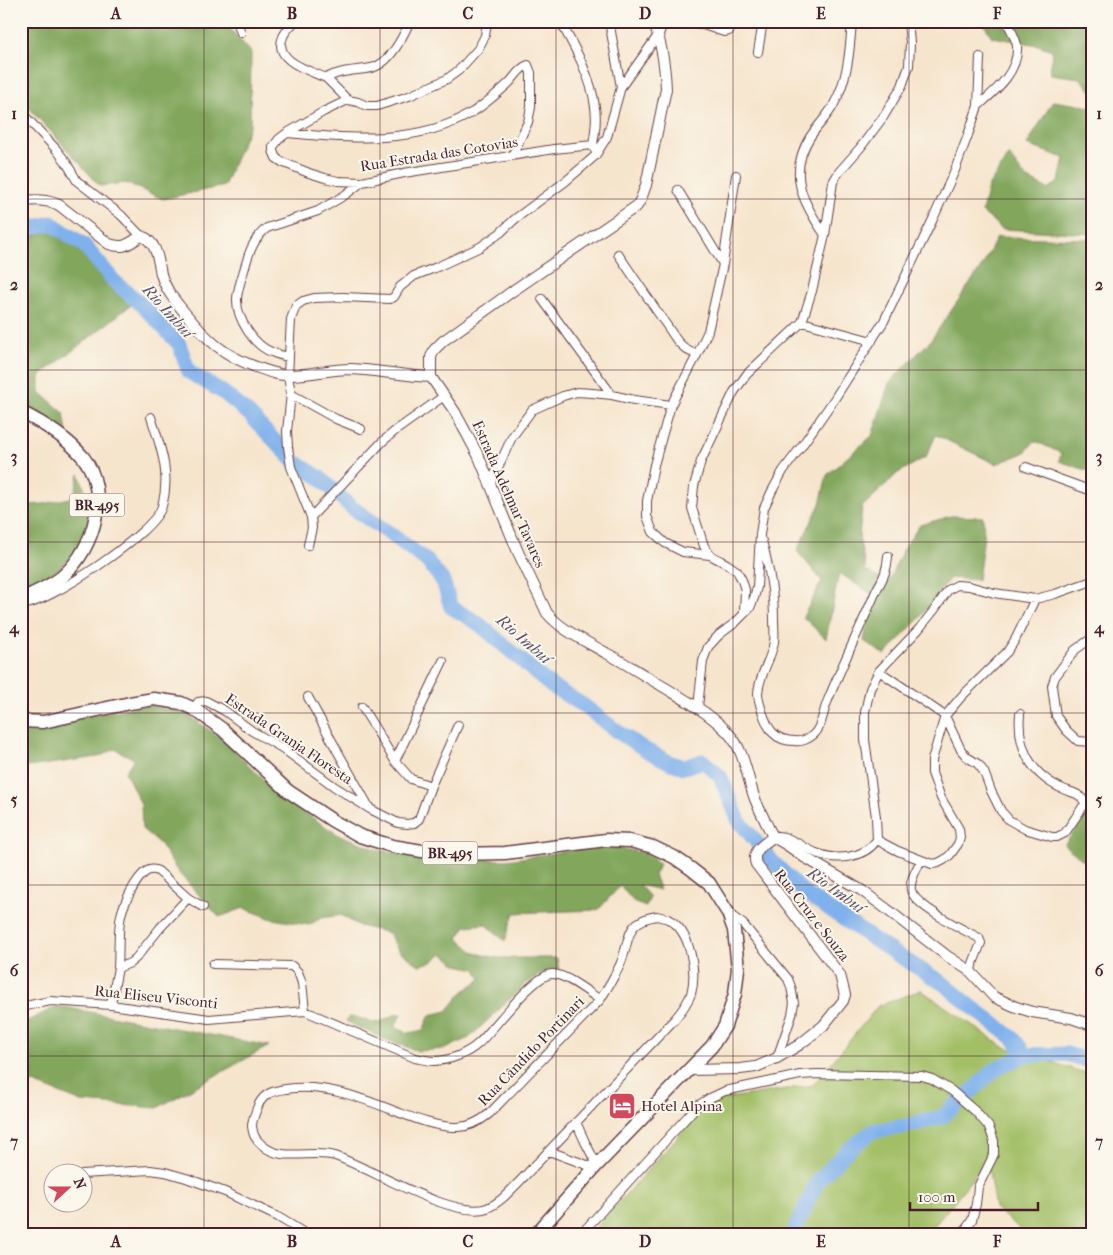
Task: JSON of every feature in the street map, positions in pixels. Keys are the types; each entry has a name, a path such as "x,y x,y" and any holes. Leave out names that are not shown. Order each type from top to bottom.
{"main road":[{"name":"BR-495","path":"21,412 70,444 82,457 94,479 97,500 95,525 86,546 76,562 57,580 21,599"},
{"name":"BR-495","path":"21,721 43,722 154,699 181,702 194,709 222,730 288,791 333,821 360,836 392,846 457,854 505,853 606,840 630,841 653,847 674,858 708,883 728,913 734,930 738,969 735,994 725,1026 712,1046 596,1167 536,1234"}],"street":[{"path":"237,21 241,33"},
{"path":"295,21 283,37 281,44 285,57 292,63 326,78 348,100 366,106 377,106 408,96 447,79 459,70 478,49 485,36 487,21"},
{"path":"400,21 406,29"},
{"path":"326,78 343,71 378,66 385,61 397,45 410,21"},
{"path":"560,21 586,73 591,89 595,106 596,128 593,145 595,156"},
{"path":"608,21 621,87"},
{"path":"21,112 66,162 77,181 122,216 141,236 150,242 156,250 163,280 170,294 200,332 214,346 245,363 288,376 348,369 376,370 408,376 430,377 431,358 434,350 443,341 637,206 642,199 666,89 658,34 653,21"},
{"path":"308,545 312,528 310,516 291,467 287,431 291,394 288,376 291,319 296,306 303,301 314,298 390,299 394,297 400,287 414,276 480,247 500,233 595,156 607,137 621,87 666,21"},
{"path":"691,21 724,32 729,31 732,27 731,21"},
{"path":"758,52 763,21"},
{"path":"825,235 805,202 798,175 802,154 810,138 833,106 847,71 852,21"},
{"path":"710,555 704,546 692,508 694,486 701,461 734,392 747,374 802,322 812,291 825,235 833,182 884,116 902,86 909,66 910,43 908,21"},
{"path":"978,106 1006,78 1016,59 1017,45 1006,21"},
{"path":"698,707 702,661 708,647 750,608 757,587 760,534 764,508 772,491 783,471 811,433 884,321 955,170 978,106 980,57"},
{"path":"287,133 340,138 377,138 412,134 444,125 472,112 510,82 523,67 528,66 531,73 531,107 528,122 512,156"},
{"path":"287,133 348,100"},
{"name":"Rua Estrada das Cotovias","path":"287,133 273,147 276,158 282,162 309,173 338,181 362,182 404,173 593,145"},
{"path":"736,174 723,264 708,331 671,405 654,465 647,501 648,516 653,532 665,543 683,552 710,555 737,571 745,590 744,613"},
{"path":"289,357 273,353 260,345 250,334 239,312 237,296 252,245 260,233 267,228 318,211 362,182"},
{"path":"678,190 723,264"},
{"path":"21,201 49,200 59,205 109,244 116,247 123,247 141,236"},
{"path":"618,254 678,342 697,356"},
{"path":"542,299 612,396"},
{"path":"802,322 872,341"},
{"name":"Estrada Adelmar Tavares","path":"430,377 455,412 478,457 546,613 552,620 569,632 698,707 731,736 745,767 770,839"},
{"path":"490,485 512,437 532,410 563,396 577,392 592,393 671,405"},
{"path":"291,394 336,419 361,429"},
{"path":"310,516 382,442 444,396"},
{"path":"21,606 51,595 85,574 114,554 154,521 162,509 166,471 161,447 151,417"},
{"path":"1026,467 1089,488"},
{"path":"760,534 772,585 774,642 769,662 760,682 758,694 770,730 778,738 789,741 800,742 814,735 827,701 884,578 888,567 888,556"},
{"path":"770,839 780,836 817,854 838,858 852,857 868,849 877,840 876,818 865,740 865,712 870,689 879,671 919,629 948,590 957,586 969,586 994,593 1035,599 1092,581"},
{"path":"877,840 932,864 944,860 958,844 960,838 959,829 941,798 932,773 932,760 945,716 1007,652 1016,640 1035,599"},
{"path":"1092,638 1075,650 1055,677 1052,686 1056,716 1066,730 1078,741 1092,742"},
{"path":"395,761 443,661"},
{"path":"879,671 945,716 961,750 967,757 978,764 984,772 1001,811 1009,820 1025,829 1057,837 1064,834 1085,803 1078,794 1042,778 1033,767 1024,753 1019,725 1020,714"},
{"path":"308,697 370,809 398,823 414,823 419,819 431,786 458,725"},
{"name":"Estrada Granja Floresta","path":"194,709 198,702 206,701 225,711 370,809"},
{"path":"362,707 395,761 411,779 431,786"},
{"path":"770,839 787,845 861,890 947,956 970,971 988,992 1003,1002 1032,1012 1071,1018 1092,1025"},
{"name":"Rua Cruz e Souza","path":"690,1070 756,1067 778,1058 799,1045 823,1026 843,1001 845,995 844,986 840,975 760,871 754,860 757,851 770,839"},
{"path":"921,860 911,885 911,892 938,916 979,938 981,943 970,971"},
{"path":"111,1005 118,968 120,918 129,895 145,872 153,869 158,870 188,898 203,907"},
{"path":"118,968 136,958 160,928 188,898"},
{"path":"728,913 743,924 788,979 791,987 794,1003 793,1009 778,1058"},
{"name":"Rua Cândido Portinari","path":"657,916 670,919 686,938 691,953 694,973 691,993 683,1010 576,1122 503,1198 488,1208 474,1210 456,1208 437,1201 335,1156 319,1153 276,1154 265,1148 254,1138 252,1124 259,1102 265,1096 278,1090 312,1087 333,1090 424,1122 454,1128 471,1125 490,1114 600,1000 621,964 628,938 636,924 648,917 657,916"},
{"path":"213,964 292,966 298,972 302,983 305,1011"},
{"name":"Rua Eliseu Visconti","path":"21,1009 30,1005 51,1001 111,1005 209,1019 305,1011 414,1058 432,1061 463,1054 478,1044 534,982 546,975 552,974 564,977 600,1000"},
{"path":"581,1234 698,1106 725,1091 800,1074 922,1076 932,1079 952,1091 975,1111 989,1127 994,1141 994,1154 978,1187 972,1220 960,1234"},
{"path":"576,1122 596,1167"},
{"path":"549,1152 596,1167"},
{"path":"92,1173 150,1170 166,1172 225,1192 278,1217 306,1234"}],"green space":[{"path":"21,21 223,21 251,52 250,125 224,186 163,199 126,183 100,186 21,99"},
{"path":"982,21 1092,21 1092,92 1080,78 1050,74 1052,50 1038,45 992,37"},
{"path":"1053,101 1092,107 1092,234 1002,229 982,212 988,187 1009,155 1026,178 1048,189 1059,182 1064,158 1027,145"},
{"path":"49,230 78,249 131,305 40,376 40,392 64,413 67,432 21,408 21,241"},
{"path":"997,237 1092,239 1092,472 1059,461 1061,453 1035,441 1024,453 996,464 936,435 926,457 898,473 862,507 859,537 866,571 888,583 903,549 920,525 951,516 983,517 984,535 978,580 950,578 921,616 885,655 864,641 872,594 839,573 826,639 803,617 822,581 797,551 820,504 827,475 872,436 889,383 931,340 984,263"},
{"path":"79,474 87,495 89,524 76,550 61,568 21,589 21,495 27,505 44,504 74,497"},
{"path":"149,705 185,713 221,738 282,798 337,834 379,850 445,859 507,860 595,847 620,848 648,854 660,864 654,875 660,890 639,885 650,897 646,907 635,903 620,886 598,910 514,913 505,941 486,924 466,926 458,938 475,953 498,958 557,958 559,971 548,970 527,983 469,1038 445,1049 418,1051 384,1039 346,1021 350,1016 378,1023 396,1014 402,1014 394,1027 409,1033 423,1030 430,1015 447,1011 463,992 481,979 476,969 457,965 442,953 432,962 419,965 398,950 389,933 359,926 341,915 321,918 309,925 272,919 244,908 219,917 178,872 160,844 142,829 141,804 125,772 134,759 115,749 98,757 21,768 21,727"},
{"path":"1092,808 1092,867 1064,845"},
{"path":"921,990 1004,1047 1092,1075 1092,1234 1026,1234 995,1208 987,1160 928,1234 590,1234 710,1101 813,1085 878,1006"},
{"path":"58,1006 269,1046 157,1108 82,1102 21,1078 21,1024"}],"waterway":[{"name":"Rio Imbuí","path":"21,231 51,223 84,245 114,281 143,306 179,344 189,372 224,393 249,414 294,461 319,477 351,507 427,561 443,581 451,607 478,623 551,686 583,705 618,732 646,750 671,763 684,767 703,761 720,776 739,821 773,862 803,892 944,984 1013,1038 1026,1055"},
{"path":"793,1234 817,1182 848,1150 873,1131 907,1126 942,1117 997,1068 1026,1055 1067,1054 1092,1062"}],"place":[{"name":"Hotel Alpina","path":"622,1106"}]}
